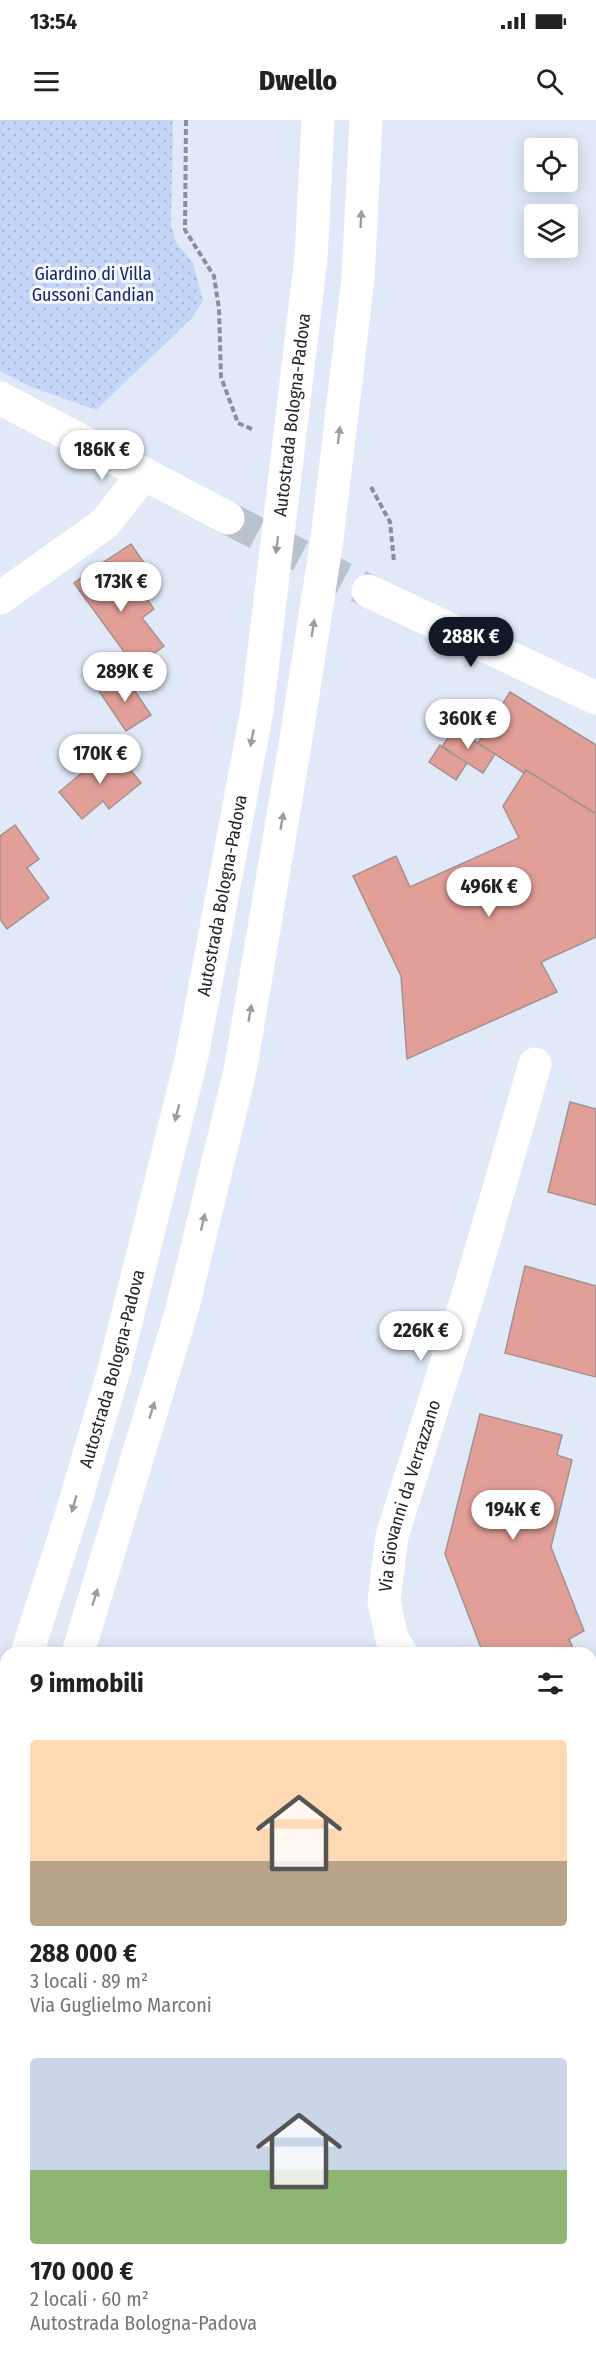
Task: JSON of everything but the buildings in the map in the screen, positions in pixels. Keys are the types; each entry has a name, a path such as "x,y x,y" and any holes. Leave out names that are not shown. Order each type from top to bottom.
{"main road":[{"name":"Autostrada Bologna-Padova","path":"29,1647 114,1370 192,1056 257,710 311,258 318,120"},
{"path":"80,1647 183,1310 240,1071 327,539 358,278 366,120"},
{"path":"0,398 228,518"},
{"path":"0,598 104,524 144,474"},
{"path":"368,591 596,699"},
{"name":"Via Giovanni da Verrazzano","path":"397,1647 392,1639 384,1601 392,1536 469,1292 535,1064"}],"green space":[{"name":"Giardino di Villa Gussoni Candian","path":"0,120 173,120 171,226 177,244 193,263 203,301 192,318 96,410 29,386 0,371"}],"tunnel":[{"path":"228,518 368,591"}]}
